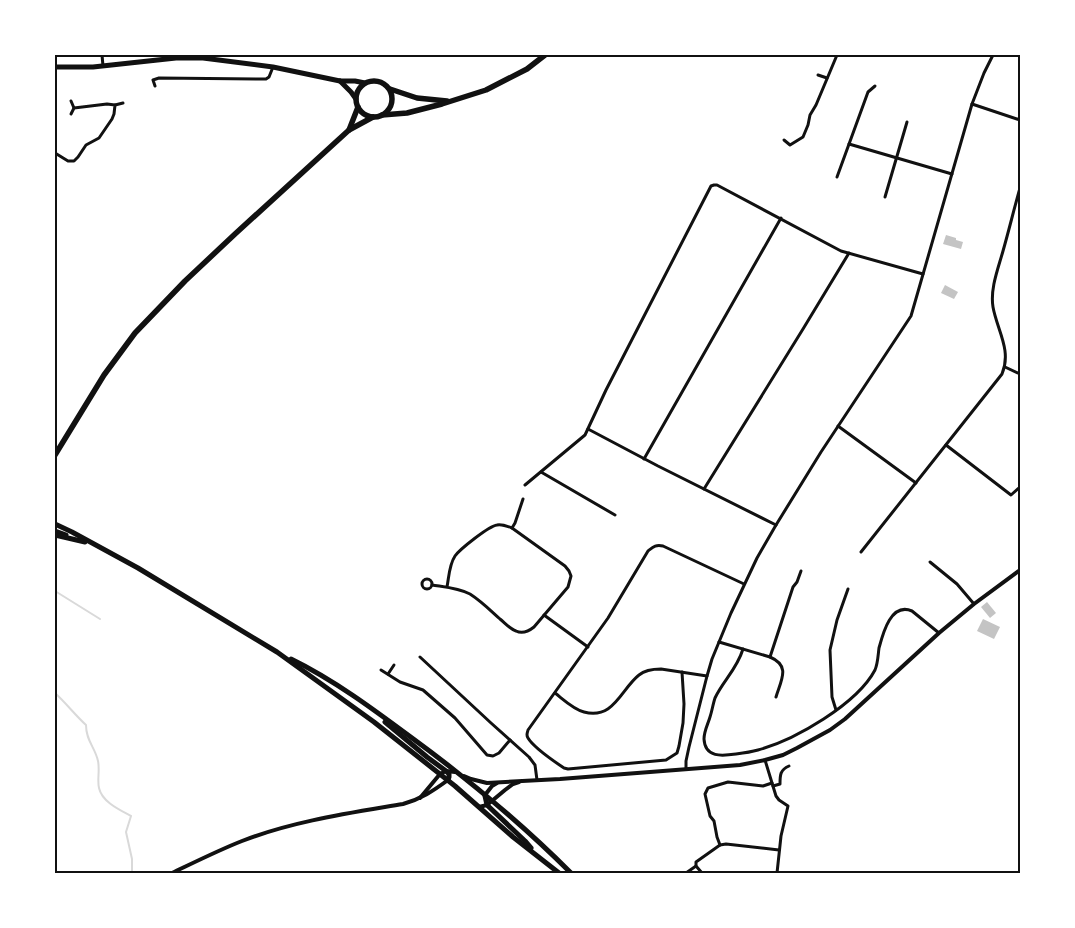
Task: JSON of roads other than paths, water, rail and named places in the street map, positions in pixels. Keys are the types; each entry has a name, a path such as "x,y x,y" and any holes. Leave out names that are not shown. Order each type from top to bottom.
{"highway":[{"path":"55,455 104,375 135,333 185,281 349,130 373,117 442,104 486,90 527,69 545,55"},
{"path":"373,117 362,112 356,100 358,90 370,80 382,82 390,89 417,98 449,101"},
{"path":"382,115 391,107 393,101 390,89"},
{"path":"349,130 358,107"}],"main road":[{"path":"55,67 103,66 176,58 203,58 273,67 340,81 365,83"},
{"path":"340,81 356,100"},
{"path":"55,524 138,568 277,652 309,668 393,723 485,795 537,856"},
{"path":"55,531 71,538"},
{"path":"55,535 94,545"},
{"path":"277,652 374,722 448,780 513,837 559,873"},
{"path":"364,704 446,771 449,774 448,780"},
{"path":"490,803 571,873"}],"street":[{"path":"102,55 103,66"},
{"path":"784,140 790,146 803,137 810,115 837,55"},
{"path":"686,769 689,747 707,676 719,642 744,584 776,525 838,426 908,323 972,104 993,55"},
{"path":"155,86 153,80 158,78 266,79 269,77 273,67"},
{"path":"818,75 827,78"},
{"path":"837,177 868,92 875,86"},
{"path":"71,100 74,108 72,114"},
{"path":"74,108 123,103"},
{"path":"972,104 1020,120"},
{"path":"55,153 68,160 74,161 78,158 86,145 99,138 112,119 115,105"},
{"path":"885,197 907,122"},
{"path":"849,144 952,174"},
{"path":"525,485 585,435 606,390 711,186 717,185 840,251 923,274"},
{"path":"861,552 1002,374 1005,367 1006,349 993,306 994,287 1020,188"},
{"path":"644,459 780,218"},
{"path":"704,489 849,253"},
{"path":"1005,367 1020,374"},
{"path":"838,426 916,483"},
{"path":"588,429 776,525"},
{"path":"946,445 1011,495 1020,487"},
{"path":"541,472 615,514"},
{"path":"512,528 523,499"},
{"path":"432,585 448,587 467,593 480,601 510,628 517,632 523,632 534,627 568,588 571,576 565,566 512,528 505,525 496,525 455,556 450,569 448,587"},
{"path":"682,672 683,723 677,753 671,758 568,769 547,756 529,739 528,730 608,618 648,552 655,546 663,546 744,584"},
{"path":"930,562 957,584 974,604"},
{"path":"420,798 440,774 446,771 458,773 480,782 524,781 727,767 783,755 830,730 863,704 939,633 1020,570"},
{"path":"770,657 793,587 801,571"},
{"path":"836,710 832,697 830,650 837,620 848,589"},
{"path":"744,649 715,700 705,734 706,745 709,751 715,755 722,756 760,750 786,740 836,710 862,688 873,672 878,662 879,648 889,620 896,612 906,609 912,611 939,633"},
{"path":"544,616 588,646"},
{"path":"719,642 770,657 781,664 784,671 776,697"},
{"path":"420,657 532,761 537,780"},
{"path":"388,674 394,665"},
{"path":"554,693 578,709 586,712 598,712 610,707 634,679 645,671 661,669 707,676"},
{"path":"381,670 400,682 423,690 454,718 487,754 493,756 498,753 510,740"},
{"path":"765,760 776,796 788,806 776,873"},
{"path":"720,845 714,822 710,816 706,794 708,788 728,782 763,786 780,784 780,772 789,766"},
{"path":"172,873 244,840 277,830 318,819 403,804 427,795 448,780"},
{"path":"479,807 490,803 509,787 524,781"},
{"path":"485,795 492,786 499,782"},
{"path":"686,873 696,866 696,862 720,845 726,844 779,850"},
{"path":"696,866 702,873"}],"waterway":[{"path":"55,591 100,619"},
{"path":"55,693 86,725 87,735 98,761 98,785 101,793 112,805 131,816 126,832 132,859 132,873"}]}
